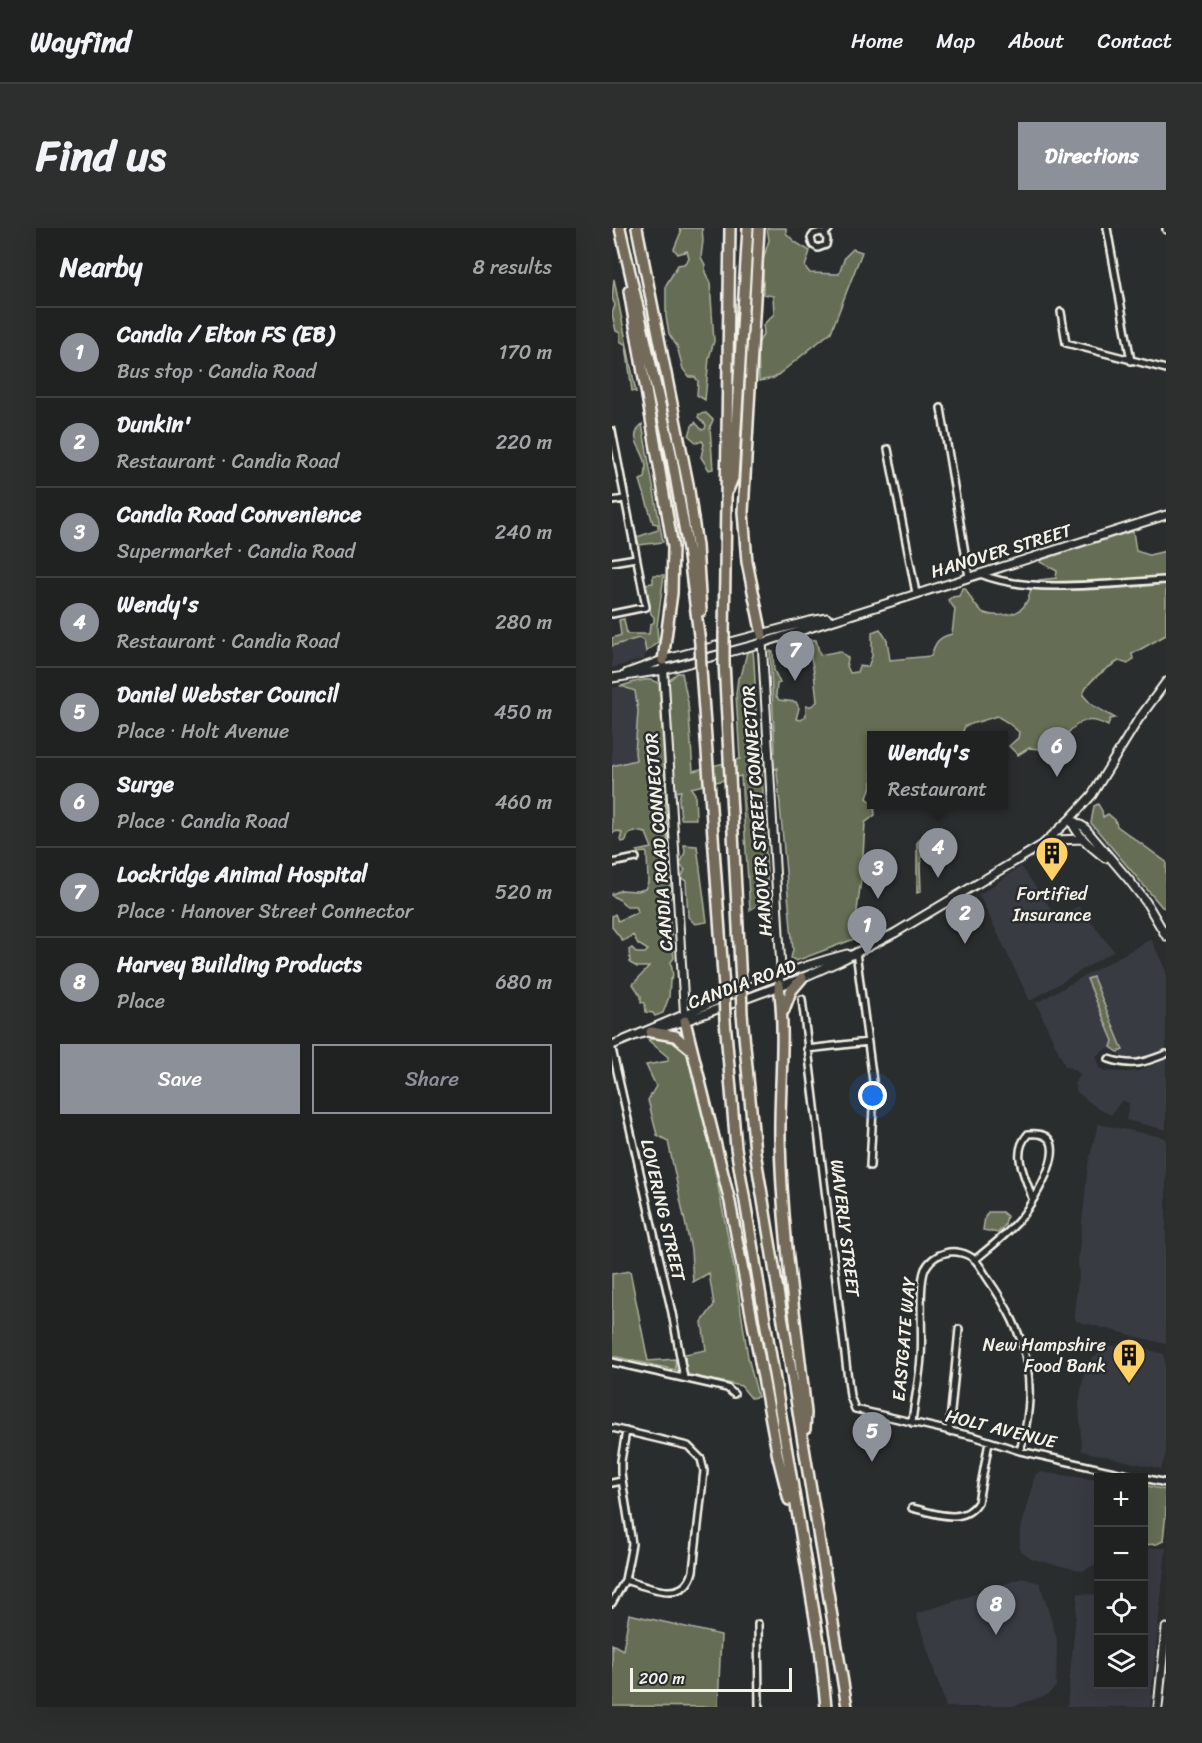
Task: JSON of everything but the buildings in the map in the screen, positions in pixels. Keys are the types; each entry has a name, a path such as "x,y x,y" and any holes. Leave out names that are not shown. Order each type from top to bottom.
{"highway":[{"path":"620,228 671,453 686,538 700,643"},
{"path":"637,228 688,484 699,573 701,669 736,1148 820,1648 826,1707"},
{"path":"730,228 724,662 742,1014 755,1152 847,1707"},
{"path":"726,495 733,478 748,228"},
{"path":"759,228 743,512 747,562 762,639"},
{"path":"626,256 631,307 673,547 672,586 663,665"},
{"path":"782,1015 791,991 802,978"},
{"path":"780,981 782,1015 780,1149 785,1220 806,1413 803,1443"},
{"path":"684,1017 732,1212 778,1457 806,1570"},
{"path":"651,1032 675,1036 692,1050"}],"main road":[{"name":"HANOVER STREET","path":"612,678 762,639 810,621 845,616 1166,515"},
{"name":"HANOVER STREET CONNECTOR","path":"762,639 780,981"},
{"name":"CANDIA ROAD CONNECTOR","path":"663,665 684,1017"},
{"name":"CANDIA ROAD","path":"780,981 802,978 895,933 1042,845 1070,819 1102,782 1138,720 1166,682"},
{"path":"1070,819 1073,827 1083,839 1114,865"},
{"path":"1070,819 1084,827 1142,897 1166,936"},
{"path":"1042,845 1055,840 1083,839"},
{"name":"CANDIA ROAD","path":"612,1047 634,1036 856,952"},
{"name":"CANDIA ROAD","path":"634,1036 651,1032 684,1017"},
{"path":"1158,1707 1166,1628"}],"street":[{"path":"825,234 830,228"},
{"path":"1107,228 1131,361"},
{"path":"1062,312 1066,343 1166,369"},
{"path":"940,408 969,577"},
{"path":"612,431 646,607 612,614"},
{"path":"888,449 916,593"},
{"path":"612,501 624,499"},
{"path":"612,562 636,558"},
{"path":"980,574 1001,580 1050,585 1094,585 1166,580"},
{"path":"612,863 636,858"},
{"path":"856,952 874,1089 870,1166"},
{"name":"WAVERLY STREET","path":"802,999 850,1396 855,1409"},
{"path":"807,1049 868,1042"},
{"name":"LOVERING STREET","path":"612,1047 672,1313 684,1378"},
{"path":"1109,1059 1133,1065 1166,1054"},
{"path":"1020,1450 1029,1409 1027,1363 1010,1314 975,1260 1012,1228 1032,1198 1051,1163 1052,1144 1046,1136 1038,1132 1028,1134 1019,1150 1022,1168 1032,1198"},
{"name":"EASTGATE WAY","path":"912,1424 921,1355 922,1282 925,1270 932,1260 948,1251 960,1252 975,1260"},
{"path":"950,1432 959,1329"},
{"path":"612,1362 727,1388 734,1394"},
{"name":"HOLT AVENUE","path":"855,1409 1120,1473"},
{"path":"612,1428 688,1446 701,1458 704,1471 693,1571 689,1583 685,1588 673,1591 625,1580"},
{"path":"612,1603 625,1580 632,1551 621,1461 626,1431"},
{"path":"912,1508 957,1516 974,1509 978,1502 989,1442"},
{"name":"HOLT AVENUE","path":"1148,1479 1166,1483"},
{"path":"612,1483 622,1481"},
{"path":"758,1624 759,1707"}],"shaded area":[{"path":"639,638 644,641 646,652 644,659 612,668 612,646"},
{"path":"621,686 635,691 638,711 636,760 612,766 612,688"},
{"path":"1021,866 1058,919 1078,906 1114,951 1030,1001 979,895"},
{"path":"1151,939 1166,971 1166,1049 1140,1059 1125,1060 1118,1053 1107,1048 1096,1056 1099,1068 1106,1071 1139,1071 1166,1060 1166,1130 1126,1120 1129,1103 1122,1100 1111,1115 1097,1108 1077,1092 1074,1084 1080,1074 1065,1066 1036,1003"},
{"path":"1098,1124 1166,1138 1166,1344 1076,1321 1074,1313 1088,1165"},
{"path":"1101,1346 1133,1346 1164,1354 1166,1454 1161,1469 1082,1451 1079,1405 1086,1362 1098,1355"},
{"path":"1039,1472 1094,1479 1094,1565 1083,1571 1032,1559 1020,1550 1020,1532 1035,1475"},
{"path":"1148,1548 1166,1548 1150,1707 1067,1707 1078,1593 1094,1595 1094,1689 1148,1689"},
{"path":"1022,1578 1040,1583 1057,1640 1056,1686 1047,1695 1011,1707 991,1705 946,1707 916,1614"}],"green space":[{"path":"679,228 702,228 701,257 710,283 714,341 709,358 705,400 697,395 698,381 695,377 689,377 683,369 677,346 669,334 666,316 666,285 678,265 684,264 689,258 687,251 678,254 674,249 681,232"},
{"path":"767,228 786,228 786,233 795,242 810,251 805,267 810,273 839,274 845,257 853,249 862,252 831,332 774,378 759,381 758,344 764,332 763,325 774,314 773,296 763,294 763,260 769,240"},
{"path":"614,279 636,392 632,391 626,345 620,341 620,333 616,331 612,314 615,305 612,298"},
{"path":"706,413 713,420 710,427 713,469 709,470 701,457 704,444 702,441 697,443 689,436 695,422 702,430 705,429 706,425 698,417 699,414"},
{"path":"642,424 663,542 639,545 637,537 658,530 658,524 653,523 640,480 645,478 646,466 636,433"},
{"path":"1133,531 1136,551 1149,555 1166,551 1166,576 1125,580 1036,582 1056,578 1057,571 1040,562 1041,560"},
{"path":"653,575 664,575 657,627 658,642 646,652 644,641 639,638 612,646 612,638 621,635 619,620 624,619 627,634 649,634 654,617 651,614 645,584 653,583"},
{"path":"1166,584 1166,635 1132,654 1133,659 1128,664 1119,661 1088,685 1083,695 1092,705 1115,718 1110,719 1108,726 1090,720 1076,725 1053,750 1057,766 1050,762 1050,757 1039,749 1029,748 1018,755 1009,746 1018,738 1019,732 997,716 965,726 963,731 867,731 867,809 874,809 875,815 865,823 857,911 858,935 854,939 796,961 791,958 793,950 778,768 762,772 768,895 750,910 741,776 691,788 695,794 696,819 681,819 679,799 681,791 665,794 672,895 668,905 674,958 671,962 673,976 663,1013 655,1016 653,1013 646,1012 645,1003 641,1002 641,996 633,984 649,967 637,967 630,963 629,950 632,948 637,953 645,953 648,950 638,944 633,935 623,941 612,927 612,916 615,914 618,921 638,912 636,906 626,906 612,894 621,890 645,889 648,882 647,854 637,851 652,848 646,833 634,831 628,834 626,841 622,842 620,840 622,833 618,831 612,833 612,766 636,760 638,711 635,691 621,686 645,680 659,684 665,778 674,775 669,681 677,673 682,673 688,702 693,771 740,759 736,694 738,678 742,673 747,652 753,651 757,729 762,755 775,752 770,651 773,652 774,670 780,683 777,684 776,696 779,700 796,702 799,708 796,719 801,720 806,716 806,706 817,702 810,653 805,645 801,646 800,639 816,640 820,655 840,651 848,658 847,666 850,673 857,672 859,666 868,667 872,656 872,632 880,629 887,640 890,660 931,656 938,641 952,634 955,609 948,600 959,596 962,588 965,588 974,604 982,612 1001,615 1012,614 1022,608 1031,589"},
{"path":"1098,804 1103,817 1108,814 1115,820 1117,826 1166,862 1166,908 1162,907 1091,823 1094,806"},
{"path":"934,835 942,837 947,850 929,849 922,854 921,891 917,893 917,843 922,837"},
{"path":"684,845 697,846 707,922 695,924 688,917 686,881 681,878 685,870 680,865 685,852"},
{"path":"1093,977 1123,1050 1118,1052 1111,1047 1113,1041 1087,979"},
{"path":"661,1038 677,1042 688,1054 706,1124 736,1278 748,1357 758,1397 751,1398 741,1386 686,1374 685,1354 706,1350 702,1322 714,1305 709,1273 693,1282 691,1250 668,1141 657,1135 648,1100 656,1086 646,1065 668,1061 668,1057 648,1040"},
{"path":"988,1212 1002,1212 1007,1216 1005,1225 998,1233 983,1230"},
{"path":"630,1271 648,1361 675,1359 676,1370 612,1356 612,1274"},
{"path":"1148,1486 1166,1490 1163,1541 1148,1545"},
{"path":"629,1614 721,1635 718,1707 612,1706 612,1644 623,1650"}],"place":[{"name":"Lockridge Animal Hospital","path":"795,681"},
{"name":"Surge","path":"1057,777"},
{"name":"Wendy's","path":"938,878"},
{"name":"Fortified Insurance","path":"1052,882"},
{"name":"Candia Road Convenience","path":"878,899"},
{"name":"Dunkin'","path":"965,944"},
{"name":"Candia / Elton FS (EB)","path":"867,956"},
{"name":"New Hampshire Food Bank","path":"1129,1384"},
{"name":"Daniel Webster Council","path":"872,1462"},
{"name":"Harvey Building Products","path":"996,1635"}]}
